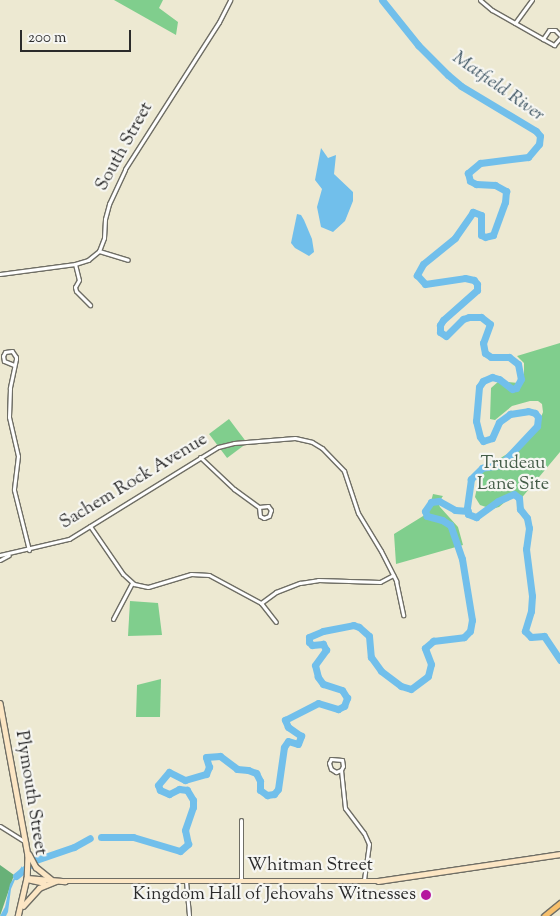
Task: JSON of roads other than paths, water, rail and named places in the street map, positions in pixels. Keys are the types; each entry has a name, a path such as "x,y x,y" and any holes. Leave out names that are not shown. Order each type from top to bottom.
{"main road":[{"name":"Plymouth Street","path":"0,703 30,861 18,916"},
{"name":"Whitman Street","path":"27,876 57,881 364,881 414,877 560,854"},
{"path":"30,861 47,877 57,881"},
{"path":"21,908 39,888 57,881"},
{"path":"544,916 560,903"}],"street":[{"name":"South Street","path":"99,251 104,242 105,219 109,204 125,169 165,103 219,22 230,0"},
{"path":"480,0 488,8 554,45 560,37 557,31 551,30 544,39"},
{"path":"515,23 532,0"},
{"path":"0,274 75,264 88,260 99,251 128,260"},
{"path":"75,264 79,280 75,287 76,291 90,305"},
{"path":"14,365 3,360 2,356 6,351 15,353 14,365 10,388 8,417 18,456 14,490 29,550"},
{"name":"Sachem Rock Avenue","path":"0,555 64,541 200,457 229,444 283,438 306,440 322,448 335,460 346,475 358,513 393,575 403,615"},
{"path":"200,457 234,489 259,507 260,516 265,518 270,516 269,507 265,505 259,507"},
{"path":"90,526 114,562 132,583 142,587 152,586 185,576 204,574 223,581 261,603 276,622"},
{"name":"Sachem Rock Avenue","path":"0,560 10,554"},
{"path":"261,603 276,592 300,583 324,580 380,582 393,575"},
{"path":"113,620 132,583"},
{"path":"341,770 336,772 331,769 329,764 331,759 342,760 343,804 369,844 364,881"},
{"path":"241,820 241,880"},
{"path":"0,826 26,843"},
{"path":"186,880 190,916"}],"water":[{"path":"321,148 328,158 336,155 334,174 353,192 353,201 345,221 333,232 321,227 317,207 322,189 315,180"},
{"path":"297,214 301,215 304,220 312,239 314,252 309,256 295,248 291,243"},
{"path":"22,866 22,871 17,875 11,889 8,912 6,916 0,916 5,907 10,884"}],"waterway":[{"name":"Matfield River","path":"382,0 418,45 448,75 461,86 536,131 540,136 539,144 528,157 480,163 468,173 470,181 476,184 495,185 506,191 505,202 493,235 485,237 481,235 481,215 473,212 455,238 423,264 417,275 425,284 465,278 474,280 477,284 477,290 443,320 440,325 440,332 446,336 463,319 481,317 490,324 483,343 485,353 491,357 509,357 518,364 521,379 516,388 512,389 499,379 492,377 483,381 479,387 476,421 480,437 483,441 492,438 499,422 510,414 528,411 535,413 538,417 537,426 500,465 482,468 471,479 467,509 468,514 476,517 498,501 514,494 519,498 520,509 527,518 529,528 526,549 532,596 531,611 525,631 531,637 544,636 560,660"},
{"path":"101,837 133,837 180,851 188,844 185,830 193,807 193,800 187,790 179,789 169,794 160,790 158,785 169,772 185,780 206,774 209,767 206,757 220,756 237,769 256,773 260,781 260,790 267,795 274,794 278,789 284,747 288,741 298,744 301,736 288,727 285,720 318,703 338,709 344,706 347,698 342,690 323,684 318,677 315,665 326,650 323,644 312,645 309,642 309,637 323,631 353,625 359,627 369,636 371,657 381,671 401,686 411,689 428,676 431,664 425,648 433,641 464,637 470,631 472,620 462,559 450,525 442,520 427,516 425,511 431,502 439,501 455,510 468,511"},
{"path":"16,876 36,860 74,847 90,838"}],"place":[{"name":"Kingdom Hall of Jehovahs Witnesses","path":"426,895"}],"park label":[{"name":"Trudeau Lane Site","path":"513,475"}]}
